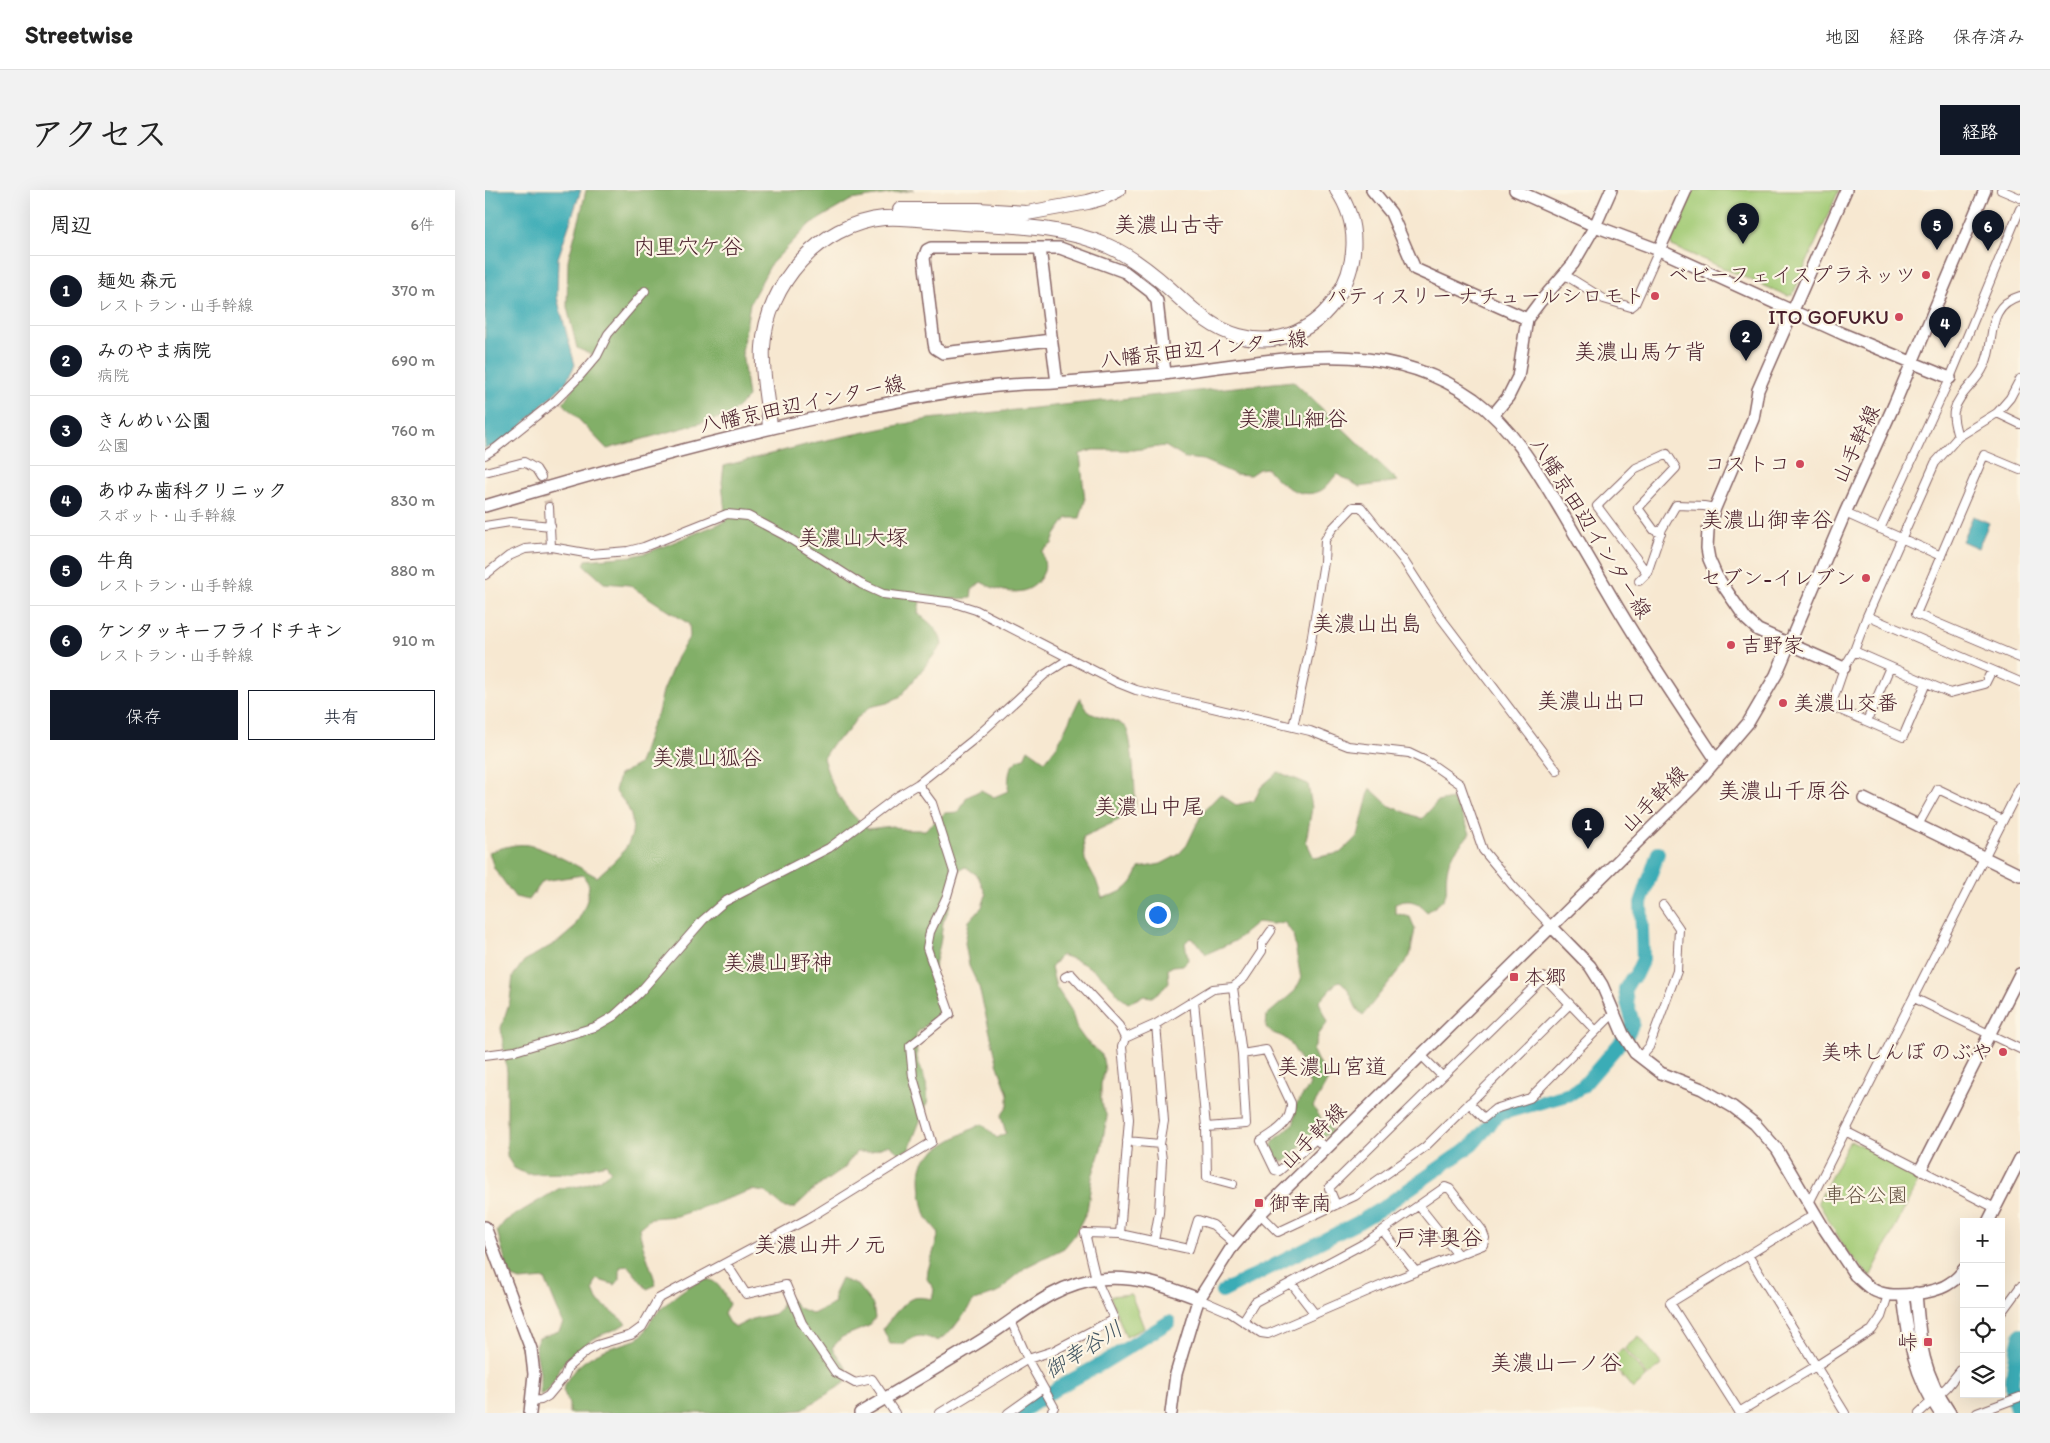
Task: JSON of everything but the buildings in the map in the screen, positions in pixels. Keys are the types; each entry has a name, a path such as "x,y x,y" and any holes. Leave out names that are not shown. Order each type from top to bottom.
{"highway":[{"path":"771,427 760,392 756,365 758,329 770,294 778,278 799,251 813,239 846,221 883,211 978,210 1027,213 1088,202 1102,198 1117,190"},
{"path":"771,427 763,364 763,347 769,314 776,297 793,270 818,244 849,227 875,220 903,218 931,222 1019,225 1086,237 1128,256 1148,270 1205,320 1240,336 1273,338 1291,334 1307,326 1323,314 1344,286 1351,270 1355,250 1354,231 1348,211 1337,190"}],"street":[{"path":"1372,190 1391,213 1415,269 1527,319"},
{"path":"1515,190 1595,226 1659,250 1949,378"},
{"path":"1493,415 1508,397 1518,377 1527,319 1565,275 1595,226 1611,190"},
{"path":"1565,275 1604,299 1631,307 1635,304 1686,190"},
{"path":"1844,668 1790,646 1758,630 1746,619 1716,575 1709,559 1707,548 1708,530 1715,508 1753,419 1758,390 1846,190"},
{"name":"山手幹線","path":"1171,1413 1176,1374 1186,1335 1199,1299 1235,1244 1260,1214 1694,786 1717,761 1756,712 1790,646 1845,513 1985,190"},
{"path":"2001,190 2020,198"},
{"path":"1881,529 1949,378 2020,209"},
{"path":"1051,340 943,353 935,348 924,258 927,250 931,248 1060,248 1125,272 1151,292 1157,301 1165,374"},
{"path":"1040,248 1057,383"},
{"path":"485,455 556,400 597,356 608,334 645,291"},
{"path":"1958,437 1953,414 1956,403 1983,369 1993,324 2001,308 2010,299 2020,296"},
{"name":"八幡京田辺インター線","path":"485,506 619,465 771,427 888,403 989,387 1165,374 1262,360 1329,356 1387,362 1425,373 1459,389 1493,415 1534,465 1663,681 1717,761"},
{"path":"1927,683 1903,737 1831,706 1844,668 1854,651 1867,616 1903,539 1935,463 1958,437 1997,413 2010,398 2020,380"},
{"path":"1997,413 2020,424"},
{"path":"1647,573 1597,506 1636,468 1667,454 1676,468 1638,508 1654,530 1661,533"},
{"path":"2020,470 1984,455 1916,614 2020,658"},
{"path":"485,472 524,462 536,469 541,477"},
{"name":"八幡京田辺インター線","path":"485,500 506,499"},
{"path":"1639,581 1647,573 1661,533 1676,505 1715,508"},
{"path":"549,507 551,547"},
{"path":"1293,727 1311,648 1324,562 1325,540 1353,507 1361,507 1404,561 1441,618 1519,718 1557,771"},
{"path":"1845,513 1941,556"},
{"path":"485,575 509,556 525,549 551,547 591,554 628,551 644,547 727,514 748,516 784,535 861,584 883,594 954,603 976,610 1069,659 1135,690 1310,731 1348,746 1409,754 1446,773 1460,784 1483,850 1513,886 1590,966 1602,985 1623,1034 1639,1057 1661,1073 1701,1089 1733,1107 1755,1124 1777,1149 1815,1214 1855,1275 1875,1291 1888,1295 1903,1295 1935,1290 1950,1283 1960,1273"},
{"path":"485,526 510,522 551,526"},
{"path":"1867,616 2020,682"},
{"path":"1854,651 1950,693 1985,684 1992,670"},
{"path":"485,1055 515,1051 595,1026 614,1016 639,993 703,920 724,902 829,848 898,796 918,784 973,740 1044,675 1069,659"},
{"path":"1867,722 1890,667"},
{"path":"532,1401 541,1400 548,1396 564,1377 568,1367 587,1351 597,1345 631,1335 642,1327 658,1299 809,1218 932,1142 913,1076 910,1046 950,1014 927,948 930,932 947,896 954,872 931,803 918,784"},
{"path":"1809,1203 1847,1132 2020,787"},
{"path":"1918,825 1938,789 2003,820"},
{"path":"1864,799 2020,875"},
{"path":"1639,1057 1649,1047 1677,971 1679,928 1663,905"},
{"path":"1125,1038 1156,1024 1213,989 1233,987 1244,978 1262,951 1262,944 1271,931"},
{"path":"1065,977 1071,974 1119,1026 1125,1038 1122,1047 1129,1119 1120,1234"},
{"path":"1921,1169 2020,974"},
{"path":"1336,1205 1329,1188 1544,977 1596,1031"},
{"path":"1206,1127 1246,1124 1242,1054 1233,987"},
{"path":"1914,998 2020,1049"},
{"path":"1194,1001 1206,1127 1207,1177 1233,1184"},
{"path":"1260,1214 1278,1232 1355,1196 1425,1147 1570,1004"},
{"path":"1469,1103 1484,1118 1495,1109 1530,1098 1609,1018 1616,1014"},
{"path":"1154,1241 1159,1213 1162,1160 1160,1144 1164,1121 1156,1024"},
{"path":"1242,1054 1266,1050 1291,1103 1291,1112 1280,1129 1261,1141 1275,1170 1279,1172 1316,1139 1326,1149"},
{"path":"1421,1056 1442,1076"},
{"path":"1847,1132 1995,1208"},
{"path":"1127,1141 1160,1144"},
{"path":"1990,1218 2020,1159"},
{"path":"860,1413 1036,1304 1066,1288 1096,1279 1141,1280 1199,1299 1229,1312 1261,1333 1268,1334 1483,1246 1485,1238 1482,1230 1450,1189 1445,1187 1363,1244 1255,1302 1243,1321"},
{"path":"1419,1206 1458,1255"},
{"path":"1815,1214 1670,1303 1739,1412 1872,1330 1881,1318 1888,1295"},
{"path":"940,1413 1028,1359 1053,1351 1113,1319 1096,1279 1085,1233 1120,1234 1189,1249 1197,1220 1213,1225 1235,1244"},
{"path":"485,1227 531,1349 534,1374 530,1413"},
{"path":"1383,1230 1416,1272"},
{"path":"1748,1255 1845,1413"},
{"path":"726,1263 746,1294 786,1285 802,1323 835,1372 855,1383 872,1379 895,1413"},
{"path":"1291,1283 1315,1314"},
{"path":"2005,1308 2020,1287"},
{"path":"1915,1293 1924,1360 1940,1413"},
{"path":"1903,1295 1908,1338 1916,1367 1934,1398 1950,1413"},
{"path":"1011,1321 1053,1408"},
{"path":"1919,1413 1947,1387 1960,1371"},
{"path":"1008,1413 1044,1390"},
{"path":"1977,1413 2018,1397"}],"green space":[{"path":"586,190 914,190 851,200 809,225 771,264 750,303 742,352 748,397 730,415 607,449 563,403 594,356 577,348 567,307 568,260"},
{"path":"1693,190 1839,190 1793,294 1788,296 1672,246 1671,242"},
{"path":"1293,381 1398,481 1360,487 1337,474 1323,490 1305,493 1298,492 1284,485 1267,468 1259,469 1250,475 1235,474 1203,460 1185,458 1165,446 1133,450 1093,450 1080,454 1085,501 1080,518 1067,518 1055,535 1052,544 1042,551 1045,569 1039,580 1032,587 1016,592 998,589 981,582 972,590 971,598 938,600 921,595 918,613 936,630 942,645 901,696 887,703 870,707 856,719 847,732 832,744 823,758 839,798 868,829 892,826 906,830 925,830 945,813 959,812 967,797 981,790 994,797 1008,791 1010,771 1014,763 1024,758 1028,749 1045,761 1058,744 1080,698 1089,713 1113,720 1125,727 1130,740 1133,764 1135,806 1119,820 1083,837 1085,860 1096,880 1102,898 1125,889 1133,880 1139,868 1161,864 1178,855 1187,845 1202,813 1220,794 1236,805 1254,801 1261,787 1278,772 1308,784 1312,808 1306,841 1314,858 1340,853 1358,836 1370,788 1388,805 1422,819 1437,802 1452,799 1470,833 1449,862 1445,897 1427,912 1419,905 1409,901 1395,904 1395,913 1410,917 1415,929 1410,956 1363,1015 1356,1008 1348,989 1340,981 1319,1002 1328,1022 1319,1034 1313,1051 1319,1064 1330,1077 1313,1107 1323,1121 1330,1126 1332,1134 1324,1136 1314,1132 1285,1162 1276,1158 1271,1147 1274,1141 1294,1123 1296,1105 1310,1085 1297,1054 1290,1043 1266,1027 1267,1015 1295,991 1301,979 1293,934 1284,922 1272,924 1258,922 1235,941 1206,954 1198,943 1190,938 1185,943 1188,960 1183,965 1173,966 1168,969 1169,982 1164,988 1152,997 1144,996 1128,1003 1106,980 1094,971 1082,963 1061,955 1051,968 1056,987 1071,1010 1077,1029 1085,1040 1102,1055 1105,1070 1101,1084 1101,1102 1107,1117 1101,1149 1092,1177 1087,1211 1074,1236 1064,1248 1026,1267 1010,1280 1000,1292 974,1301 952,1330 938,1341 920,1336 912,1338 903,1344 890,1344 883,1329 892,1317 911,1299 919,1297 932,1299 934,1289 927,1279 939,1233 927,1218 923,1206 920,1173 924,1161 943,1145 982,1124 997,1138 1006,1133 1001,1116 1008,1106 1008,1094 998,1066 979,987 969,966 965,943 969,921 982,907 986,895 978,876 966,867 960,869 949,909 943,922 931,981 939,1013 916,1034 917,1058 926,1083 928,1101 909,1149 899,1153 889,1145 869,1152 856,1152 844,1168 813,1190 794,1208 785,1208 765,1192 752,1190 677,1216 651,1218 639,1228 656,1285 647,1289 628,1266 620,1267 620,1279 615,1285 596,1279 593,1290 597,1300 626,1323 597,1337 573,1354 562,1364 549,1389 540,1395 540,1373 535,1345 539,1338 559,1331 563,1323 545,1279 520,1281 513,1278 508,1270 497,1231 505,1221 560,1188 581,1186 600,1179 611,1171 606,1164 571,1173 526,1174 514,1168 507,1157 507,1072 501,1028 510,1000 513,976 524,961 559,941 573,929 587,900 589,885 583,875 543,881 529,900 515,897 494,868 489,852 514,845 528,845 554,854 597,877 619,856 630,840 632,821 625,802 615,791 619,775 639,764 652,724 658,713 663,691 677,657 690,636 689,624 629,585 604,583 584,565 586,560 633,556 649,552 726,521 722,482 724,466 817,442 929,419"},
{"name":"車谷公園","path":"1852,1141 1921,1176 1870,1277 1846,1250 1818,1202 1849,1142"},
{"path":"841,1279 857,1285 873,1305 875,1318 869,1326 842,1337 832,1348 847,1369 845,1383 801,1410 774,1413 569,1413 569,1404 563,1390 575,1369 595,1355 638,1338 663,1307 687,1287 704,1280 714,1282 724,1294 729,1304 724,1314 729,1323 736,1327 752,1319 774,1314 781,1308 782,1298 786,1295 799,1308 813,1314 835,1303 834,1294"},
{"path":"1131,1294 1144,1328 1126,1337 1110,1296"},
{"path":"1639,1336 1662,1365 1648,1376 1625,1348"},
{"path":"1623,1349 1647,1377 1633,1389 1609,1360"}],"water":[{"path":"485,190 581,190 558,258 557,297 575,365 566,382 504,443 485,448"},
{"path":"1973,516 1989,523 1978,548 1962,541"}],"waterway":[{"path":"1222,1292 1359,1222 1382,1208 1472,1145 1499,1114 1570,1094 1583,1086 1627,1035 1633,1023 1625,989 1635,976 1643,959 1641,903 1658,853"},
{"name":"御幸谷川","path":"1020,1413 1059,1387 1103,1363 1169,1322"},
{"path":"2018,1413 2014,1404 2012,1384 2020,1335"}],"tunnel":[{"path":"541,477 549,507"}],"place":[{"name":"きんめい公園","path":"1743,244"},
{"name":"牛角","path":"1937,250"},
{"name":"ケンタッキーフライドチキン","path":"1988,251"},
{"name":"ベビーフェイスプラネッツ","path":"1926,275"},
{"name":"パティスリー ナチュールシロモト","path":"1655,296"},
{"name":"ITO GOFUKU","path":"1899,317"},
{"name":"あゆみ歯科クリニック","path":"1945,348"},
{"name":"みのやま病院","path":"1746,361"},
{"name":"コストコ","path":"1800,464"},
{"name":"セブン-イレブン","path":"1866,578"},
{"name":"吉野家","path":"1731,645"},
{"name":"美濃山交番","path":"1783,703"},
{"name":"麺処 森元","path":"1588,849"},
{"name":"本郷","path":"1514,977"},
{"name":"美味しんぼ のぶや","path":"2003,1052"},
{"name":"御幸南","path":"1259,1203"},
{"name":"峠","path":"1928,1342"}],"district":[{"name":"美濃山古寺","path":"1169,224"},
{"name":"内里穴ケ谷","path":"688,246"},
{"name":"美濃山馬ケ背","path":"1640,351"},
{"name":"美濃山細谷","path":"1293,418"},
{"name":"美濃山御幸谷","path":"1767,519"},
{"name":"美濃山大塚","path":"853,537"},
{"name":"美濃山出島","path":"1367,623"},
{"name":"美濃山出口","path":"1592,700"},
{"name":"美濃山狐谷","path":"707,757"},
{"name":"美濃山千原谷","path":"1784,790"},
{"name":"美濃山中尾","path":"1149,806"},
{"name":"美濃山野神","path":"778,962"},
{"name":"美濃山宮道","path":"1332,1066"},
{"name":"戸津奥谷","path":"1439,1237"},
{"name":"美濃山井ノ元","path":"820,1244"},
{"name":"美濃山一ノ谷","path":"1556,1362"}]}
